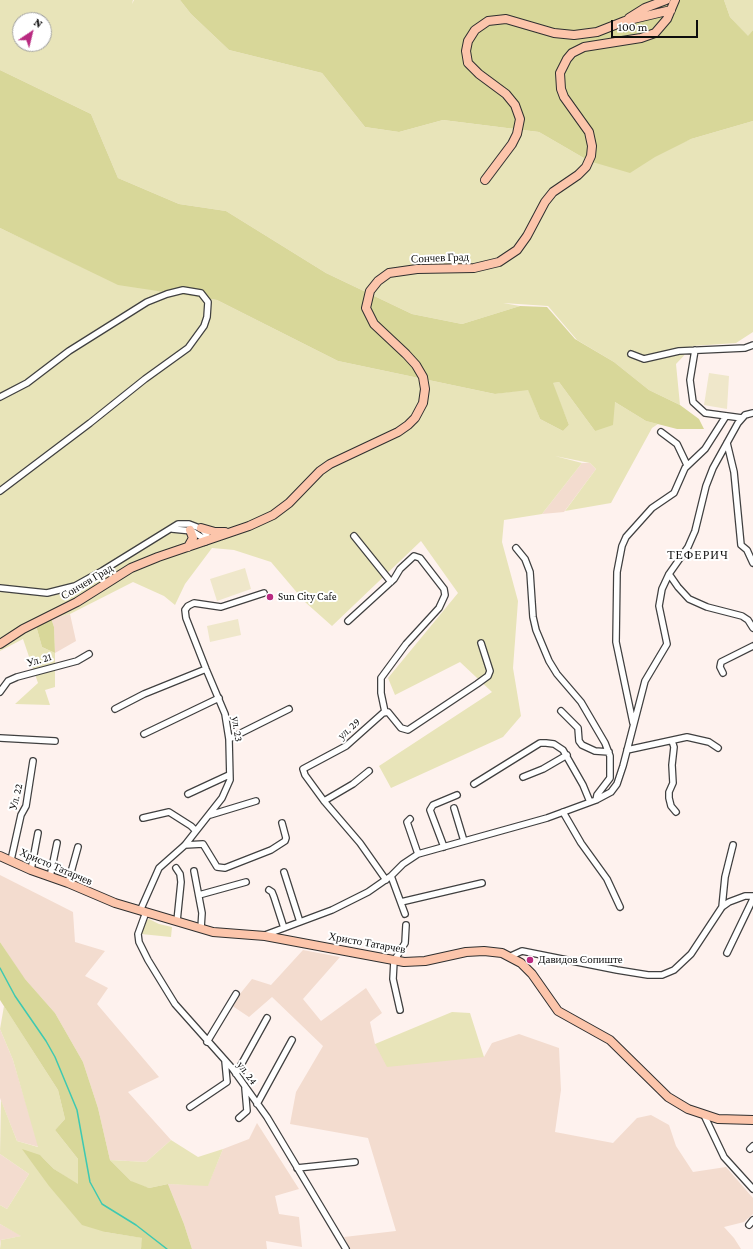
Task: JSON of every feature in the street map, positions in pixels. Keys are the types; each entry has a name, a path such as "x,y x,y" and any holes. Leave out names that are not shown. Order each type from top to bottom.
{"main road":[{"name":"Сончев Град","path":"0,644 23,629 77,602 131,568 205,542 273,515 289,503 320,471 340,458 398,432 415,418 423,402 425,389 423,377 416,366 374,324 366,308 370,291 378,281 389,273 417,269 479,267 499,262 517,250 527,236 544,202 553,192 578,175 586,167 591,156 592,146 589,132 564,97 561,89 560,73 567,59 572,53 584,47 641,38 655,33 667,20 675,0"},
{"path":"625,21 637,12 663,2 671,10"},
{"path":"486,180 512,144 517,134 520,119 515,105 506,94 479,74 468,62 466,51 468,41 475,30 488,21 506,19 554,33 574,34 597,32 625,21 671,10"},
{"path":"653,14 658,19 659,29"},
{"path":"201,528 215,532 234,531"},
{"path":"188,547 193,538 190,530"},
{"name":"Христо Татарчев","path":"0,856 109,901 143,912 225,934 265,936 394,961 413,962 466,952 484,951 502,953 511,956 532,974 558,1011 610,1040 668,1097 688,1109 718,1119 753,1120"}],"street":[{"path":"0,397 27,383 69,351 135,308 153,299 176,291 189,290 201,293 208,302 207,317 204,326 188,348 145,379 90,423 0,491"},
{"path":"631,354 644,359 679,351 709,348 745,348 753,345"},
{"path":"695,350 690,380 693,402 705,413 742,418 753,413"},
{"path":"634,725 616,642 618,559 626,537 652,508 674,493 687,465 705,449 726,416"},
{"path":"265,936 332,910 368,892 418,854 547,818 596,800 611,792 617,784 648,676 667,644 659,599 664,582 682,556 695,532 708,481 713,468 742,418"},
{"path":"661,432 677,444 687,465"},
{"path":"727,443 734,472 741,545 747,550 753,562"},
{"path":"0,588 47,593 75,586 102,572 170,529 182,524 193,525 201,528 207,535 205,542"},
{"path":"170,529 190,530 199,535 205,542"},
{"path":"354,536 391,582"},
{"path":"516,548 525,559 530,572 533,617 536,630 549,661 557,674 581,702 609,752 611,768 610,778 597,795 596,800"},
{"path":"348,621 391,582 402,566 417,556 433,573 446,592 439,608 406,644 381,678 381,693 385,712 389,714 402,729 408,730 488,676 490,671 481,643"},
{"path":"669,574 678,587 690,598 707,607 742,616 748,620 753,628"},
{"name":"ул. 23","path":"143,912 154,876 159,868 185,845 226,792 229,775 229,739 225,714 185,615 188,606 194,603 221,607 264,593"},
{"path":"723,673 720,667 721,662 753,646"},
{"name":"Ул. 21","path":"0,692 8,681 17,677 77,661 89,654"},
{"path":"116,709 144,694 206,669"},
{"path":"144,734 218,698"},
{"path":"229,739 289,710"},
{"path":"561,711 578,728 579,741 582,745 595,751 609,752"},
{"name":"ул. 29","path":"385,712 378,716 346,746 303,770 324,801 388,878 401,902 405,914"},
{"path":"627,750 687,737 709,742 718,748"},
{"path":"0,738 55,741"},
{"path":"672,741 674,747 672,765 673,783 669,792 669,798 671,806 676,812"},
{"path":"474,784 540,743 554,744 563,750 567,755 584,785 590,802"},
{"path":"523,778 543,769 567,755"},
{"name":"Ул. 22","path":"11,860 22,815 26,806 33,761"},
{"path":"324,801 353,784 369,771"},
{"path":"188,794 229,775"},
{"path":"444,847 430,810 433,805 457,795"},
{"path":"208,815 256,801"},
{"path":"454,808 464,841"},
{"path":"143,818 169,812 191,826 196,831"},
{"path":"563,812 581,843 607,879 620,907"},
{"path":"410,818 407,822 418,854"},
{"path":"185,845 203,844 217,867 225,868 271,850 285,841 286,838 282,824"},
{"path":"31,870 38,833"},
{"path":"50,877 57,843"},
{"path":"722,908 725,877 733,845"},
{"path":"68,883 78,847"},
{"path":"176,868 180,874 181,882 177,921"},
{"path":"194,871 203,920 201,928"},
{"path":"284,872 300,922"},
{"path":"199,895 246,882"},
{"path":"401,902 482,883"},
{"path":"269,890 272,892 274,897 284,928"},
{"path":"511,956 522,951 617,970 648,975 662,975 674,970 691,954 722,908 734,899 745,896 753,896"},
{"path":"727,953 753,899"},
{"name":"ул. 24","path":"143,912 139,930 139,942 175,1004 245,1085 346,1249"},
{"path":"400,1010 393,978 394,961 406,943 406,925"},
{"path":"207,1042 236,994"},
{"path":"236,1074 267,1018"},
{"path":"257,1104 292,1040"},
{"path":"190,1107 227,1082 225,1061"},
{"path":"239,1118 247,1110 245,1085"},
{"path":"704,1115 724,1157 753,1189"},
{"path":"297,1168 355,1162"}],"shaded area":[{"path":"0,0 133,0 132,4 134,0 180,0 191,14 229,50 322,73 365,127 399,132 443,120 539,132 589,161 653,154 691,139 753,121 753,332 736,343 693,346 676,364 680,405 649,390 614,362 577,340 548,306 503,303 520,306 462,324 412,314 326,273 226,211 179,204 118,178 91,114 0,70"},
{"path":"180,0 724,0 730,17 748,36 753,30 753,121 691,139 655,157 630,173 589,161 539,132 443,120 399,132 365,127 322,73 229,50 191,14"},
{"path":"724,0 753,0 753,30 748,37 730,17"},
{"path":"0,70 91,114 118,178 179,204 226,211 326,273 412,314 462,324 520,306 547,307 575,339 614,362 649,390 680,405 699,419 704,429 677,429 646,421 615,402 613,425 595,431 559,382 553,383 569,425 563,431 540,419 528,390 495,394 338,361 217,300 118,285 0,228"},
{"path":"0,228 118,284 217,300 338,361 495,394 528,389 540,419 563,431 569,425 552,383 559,382 595,431 615,402 646,421 658,424 652,428 611,503 565,511 596,469 590,463 555,456 582,463 542,514 504,520 502,542 518,601 513,668 521,716 503,737 391,788 379,766 492,692 460,662 395,695 388,678 458,593 421,541 332,626 305,602 271,562 234,550 212,548 185,584 175,605 164,596 133,582 70,614 35,622 42,647 55,653 55,687 45,690 50,705 15,704 38,683 23,639 0,651"},
{"path":"709,373 729,376 727,409 704,405"},
{"path":"582,463 590,463 596,469 564,512 542,514"},
{"path":"245,568 251,589 217,601 210,579"},
{"path":"70,614 76,641 55,653 54,627 51,618"},
{"path":"51,618 54,627 55,653 42,647 35,622"},
{"path":"238,619 241,635 210,642 207,626"},
{"path":"0,875 73,912 75,942 105,951 85,976 108,988 97,1004 159,1077 128,1092 171,1140 146,1162 110,1160 98,1108 83,1062 55,1013 23,977 0,942"},
{"path":"149,919 159,924 172,927 171,937 141,934 145,921"},
{"path":"0,942 25,979 55,1013 83,1062 98,1108 110,1160 131,1181 149,1188 168,1184 192,1249 141,1249 142,1238 105,1232 82,1225 49,1186 22,1149 40,1155 54,1169 78,1184 78,1159 55,1130 65,1119 58,1090 0,1000"},
{"path":"303,950 340,957 303,999 321,1021 366,988 382,1013 370,1022 375,1044 484,1057 492,1043 519,1034 559,1048 561,1090 555,1132 613,1143 637,1118 651,1115 669,1125 676,1146 693,1172 726,1167 753,1198 753,1214 744,1222 724,1227 741,1249 350,1249 344,1237 396,1231 368,1138 290,1124 296,1092 323,1046 272,997 249,1017 231,1005 252,979 271,985"},
{"path":"4,1006 58,1090 65,1119 55,1130 78,1159 78,1185 54,1169 40,1155 105,1232 143,1238 141,1249 0,1249 1,1240 21,1236 0,1224 0,1205 7,1209 29,1174 0,1154 1,1100 17,1141 38,1147 13,1060 0,1029"},
{"path":"452,1012 470,1013 484,1057 387,1067 375,1044"},
{"path":"0,1029 13,1060 39,1147 17,1141 0,1098"},
{"path":"257,1123 299,1189 275,1196 279,1214 299,1217 302,1247 266,1241 267,1249 192,1249 168,1184 208,1185 223,1149 249,1139"},
{"path":"171,1140 198,1157 223,1149 208,1186 168,1184 149,1188 134,1184 110,1160 146,1162"},
{"path":"0,1154 29,1174 7,1209 0,1205"},
{"path":"0,1224 22,1236 1,1240 0,1245"}],"waterway":[{"path":"0,968 15,996 46,1041 55,1057 77,1110 90,1182 102,1204 136,1225 167,1249"}],"place":[{"name":"Sun City Cafe","path":"270,597"},
{"name":"Давидов Сопиште","path":"530,960"}],"district":[{"name":"ТЕФЕРИЧ","path":"698,555"}]}
